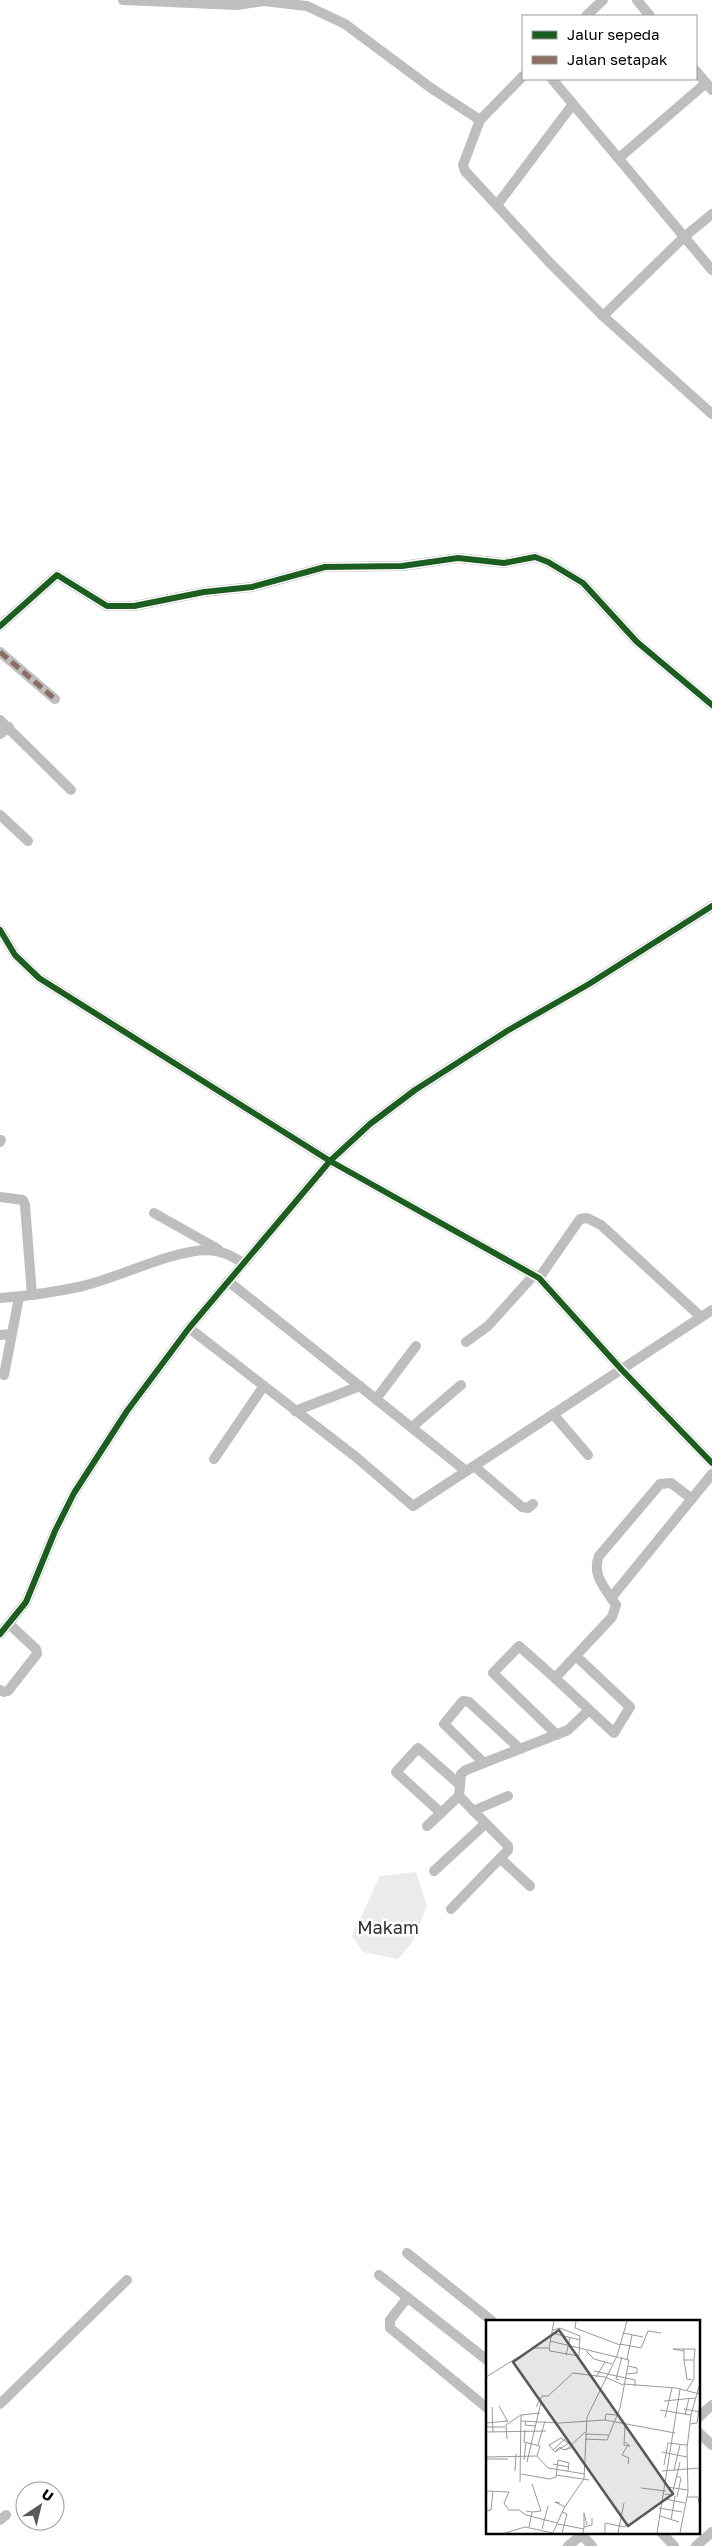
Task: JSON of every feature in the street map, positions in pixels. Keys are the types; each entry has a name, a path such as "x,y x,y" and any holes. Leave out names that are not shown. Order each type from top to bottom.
{"street":[{"path":"123,0 237,5 264,1 307,6 345,24 431,88 480,120"},
{"path":"587,15 603,0"},
{"path":"637,0 649,15"},
{"path":"620,158 709,87 697,72"},
{"path":"522,77 480,120 463,165 471,179 550,263 603,316 712,414"},
{"path":"553,80 712,270"},
{"path":"497,205 573,104"},
{"path":"603,316 684,237 712,214"},
{"path":"1,623 57,575 107,606 116,608 204,592 252,587 325,567 402,566 458,558 504,563 535,557 548,562 583,582 637,642 712,706"},
{"path":"0,652 55,699"},
{"path":"0,720 71,790"},
{"path":"0,734 9,727"},
{"path":"0,815 28,841"},
{"path":"0,1634 26,1602 55,1531 74,1493 127,1411 189,1328 330,1161 370,1124 415,1090 507,1031 589,984 712,906"},
{"path":"0,930 16,955 39,978 330,1161 537,1276 622,1370 712,1463"},
{"path":"0,1197 23,1200 25,1205 32,1295"},
{"path":"154,1213 243,1262"},
{"path":"466,1342 488,1326 537,1276 580,1219 588,1218 601,1225 701,1318"},
{"path":"0,1298 19,1297 84,1286 120,1272 198,1251 225,1253"},
{"path":"228,1280 412,1427 524,1509 533,1504"},
{"path":"4,1375 19,1297"},
{"path":"189,1328 263,1387 356,1456 413,1506 712,1310"},
{"path":"0,1335 12,1334"},
{"path":"376,1398 416,1346"},
{"path":"412,1427 461,1385"},
{"path":"295,1411 360,1386"},
{"path":"214,1459 263,1387"},
{"path":"552,1414 588,1456"},
{"path":"611,1598 712,1474"},
{"path":"555,1678 612,1617 616,1605 602,1584 596,1569 599,1556 660,1484 671,1483 692,1499"},
{"path":"0,1690 8,1691 37,1654 36,1649 9,1624"},
{"path":"556,1734 493,1673 518,1646 614,1733 630,1707 576,1656"},
{"path":"484,1763 444,1724 463,1702 469,1702 520,1749"},
{"path":"427,1826 441,1813 460,1790 460,1778 464,1772 573,1726 589,1710"},
{"path":"441,1813 396,1772 418,1748 460,1790 473,1810 508,1846 506,1854 451,1910"},
{"path":"473,1810 508,1796"},
{"path":"434,1871 485,1824"},
{"path":"501,1859 530,1886"},
{"path":"408,2253 491,2320"},
{"path":"379,2274 486,2359"},
{"path":"2,2399 127,2280"},
{"path":"404,2302 390,2320 390,2328 486,2407"},
{"path":"700,2416 712,2405"},
{"path":"700,2434 712,2445"},
{"path":"696,2546 712,2532"},
{"path":"568,2546 583,2534"},
{"path":"585,2534 592,2546"},
{"path":"663,2534 674,2546"}],"green space":[{"name":"Makam","path":"416,1872 427,1906 412,1943 398,1959 363,1952 352,1936 380,1876"}],"marked path":[{"path":"0,652 55,699"}],"cycle path":[{"path":"0,626 57,575 107,606 134,606 204,592 252,587 325,567 402,566 458,558 504,563 535,557 548,562 583,583 637,642 712,705"},
{"path":"0,1634 26,1602 55,1531 74,1493 127,1411 189,1328 330,1161 370,1124 415,1090 507,1031 589,984 712,906"},
{"path":"0,930 15,955 39,978 330,1161 539,1278 622,1370 712,1463"}]}
